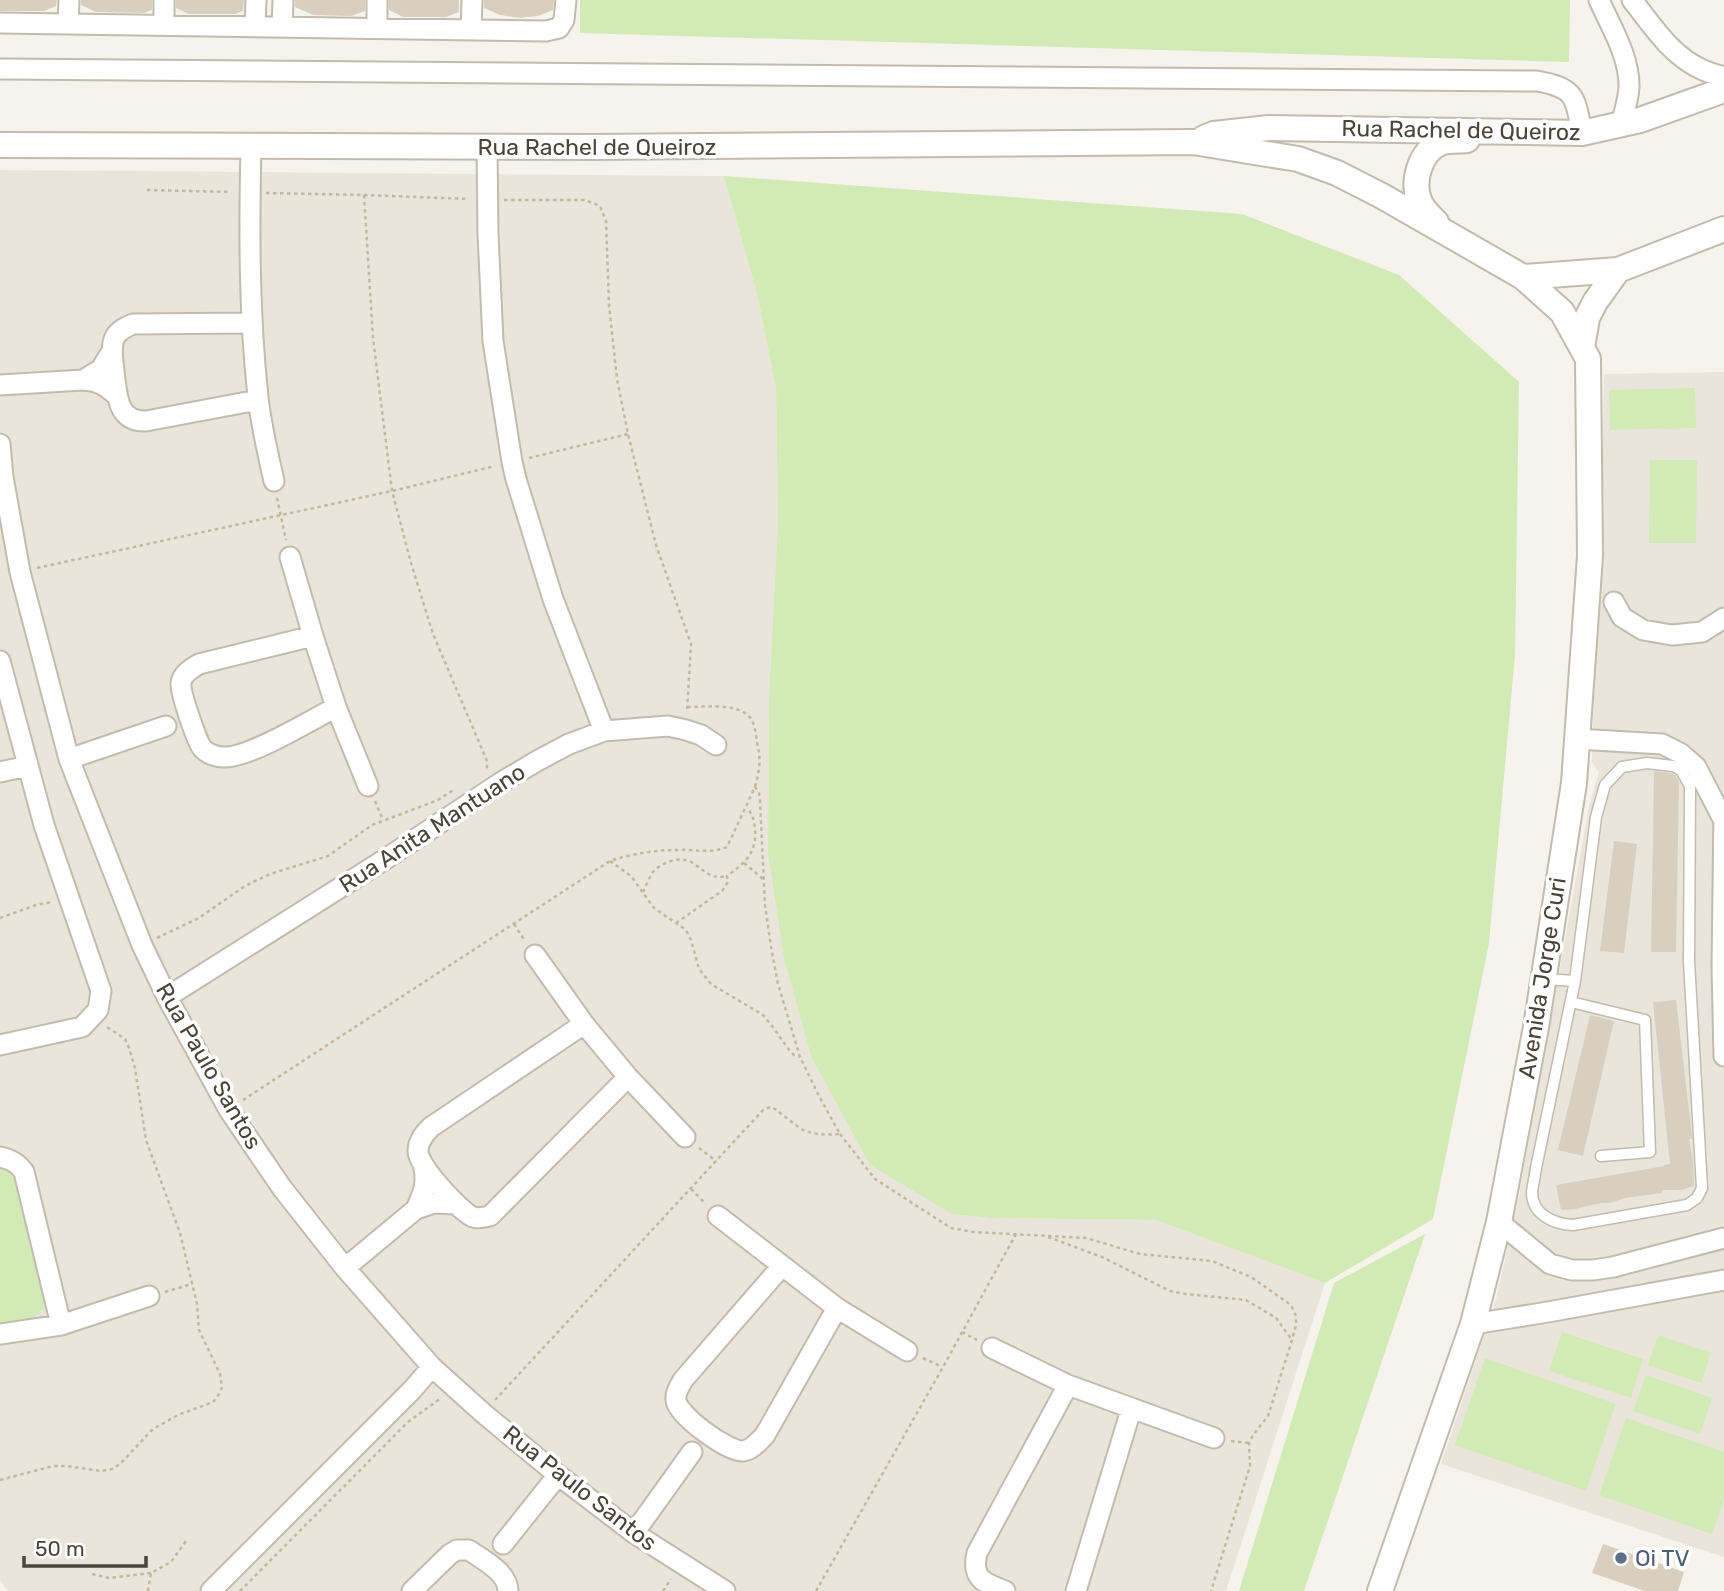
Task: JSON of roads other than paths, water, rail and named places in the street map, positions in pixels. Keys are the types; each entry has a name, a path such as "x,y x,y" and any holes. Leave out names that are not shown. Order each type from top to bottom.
{"street":[{"path":"68,24 69,0"},
{"path":"164,0 164,25"},
{"path":"255,26 256,0"},
{"path":"282,27 283,0"},
{"path":"377,0 377,28"},
{"path":"471,29 472,0"},
{"path":"0,23 553,30 559,28 564,20 566,0"},
{"path":"1599,0 1621,47 1626,65 1629,86 1621,125"},
{"path":"1632,0 1663,40 1682,58 1702,70 1724,77"},
{"path":"0,69 1537,81 1562,87 1573,95 1582,133"},
{"name":"Rua Rachel de Queiroz","path":"1193,142 1214,134 1269,128 1582,133 1621,125 1724,90"},
{"path":"1448,234 1426,212 1419,200 1419,166 1426,154 1441,142 1470,140 1482,130"},
{"name":"Rua Rachel de Queiroz","path":"0,145 487,147 1193,142 1298,159 1337,173 1382,196 1523,277 1562,312 1582,347"},
{"path":"251,146 252,323 258,400 274,481"},
{"path":"487,147 493,341 512,462 553,598 604,730"},
{"path":"1523,277 1618,270 1724,229"},
{"path":"1582,347 1587,318 1618,270"},
{"path":"252,323 133,324 122,328 115,338 112,351 116,395 120,407 137,421 258,400"},
{"name":"Avenida Jorge Curi","path":"1380,1591 1473,1324 1499,1222 1544,979 1574,783 1590,556 1588,359 1582,347"},
{"path":"83,380 101,369 112,351"},
{"path":"0,385 97,381 116,395"},
{"name":"Rua Paulo Santos","path":"0,444 3,477 20,572 69,759 142,945 167,997 229,1110 282,1188 345,1268 432,1367 558,1475 634,1532 725,1591"},
{"path":"290,557 336,707 368,786"},
{"path":"1614,602 1622,617 1643,630 1672,635 1702,632 1724,618"},
{"path":"313,636 199,664 190,669 184,677 181,684 183,697 202,749 211,755 223,757 234,757 261,746 336,707"},
{"path":"0,661 44,825 101,991 96,1013 82,1027 0,1045"},
{"path":"69,759 166,726 176,715 183,697"},
{"path":"166,726 197,738"},
{"name":"Rua Anita Mantuano","path":"167,997 528,766 569,744 604,730 668,726 701,735 716,745"},
{"path":"1577,739 1662,744 1680,753 1696,767 1723,814 1724,1056"},
{"path":"0,772 28,766"},
{"path":"535,955 584,1024 628,1077 685,1137"},
{"path":"584,1024 431,1127 424,1134 418,1150 424,1168 456,1204 474,1217 490,1216 628,1077"},
{"path":"0,1157 14,1161 24,1172 61,1325"},
{"path":"416,1209 425,1190 424,1168"},
{"path":"345,1268 416,1209 434,1203 456,1204"},
{"path":"718,1216 837,1308 907,1351"},
{"path":"1499,1222 1550,1264 1572,1270 1613,1267 1724,1238"},
{"path":"782,1266 683,1380 676,1400 678,1408 687,1418 729,1447 740,1451 754,1446 765,1435 837,1308"},
{"path":"1473,1324 1724,1280"},
{"path":"0,1334 61,1325 149,1296"},
{"path":"992,1348 1068,1385 1214,1438"},
{"path":"211,1591 432,1367"},
{"path":"998,1589 983,1582 976,1574 977,1553 1068,1385"},
{"path":"1076,1591 1131,1410"},
{"path":"687,1418 692,1434 692,1452"},
{"path":"634,1532 692,1452 703,1448 729,1447"},
{"path":"506,1584 499,1556 503,1544 558,1475"},
{"path":"412,1591 450,1554 463,1549 472,1552 491,1550 503,1544"},
{"path":"472,1552 506,1584"}],"lane":[{"path":"1647,763 1673,766 1681,770 1690,786 1689,961 1702,1188 1697,1198 1687,1205 1573,1225 1551,1221 1537,1207 1532,1194 1536,1168 1570,1002 1596,817 1605,785 1622,767 1647,763"},
{"path":"1544,979 1575,981"},
{"path":"1570,1002 1645,1020 1650,1152 1601,1156"}],"place":[{"name":"Oi TV","path":"1621,1558"}]}
